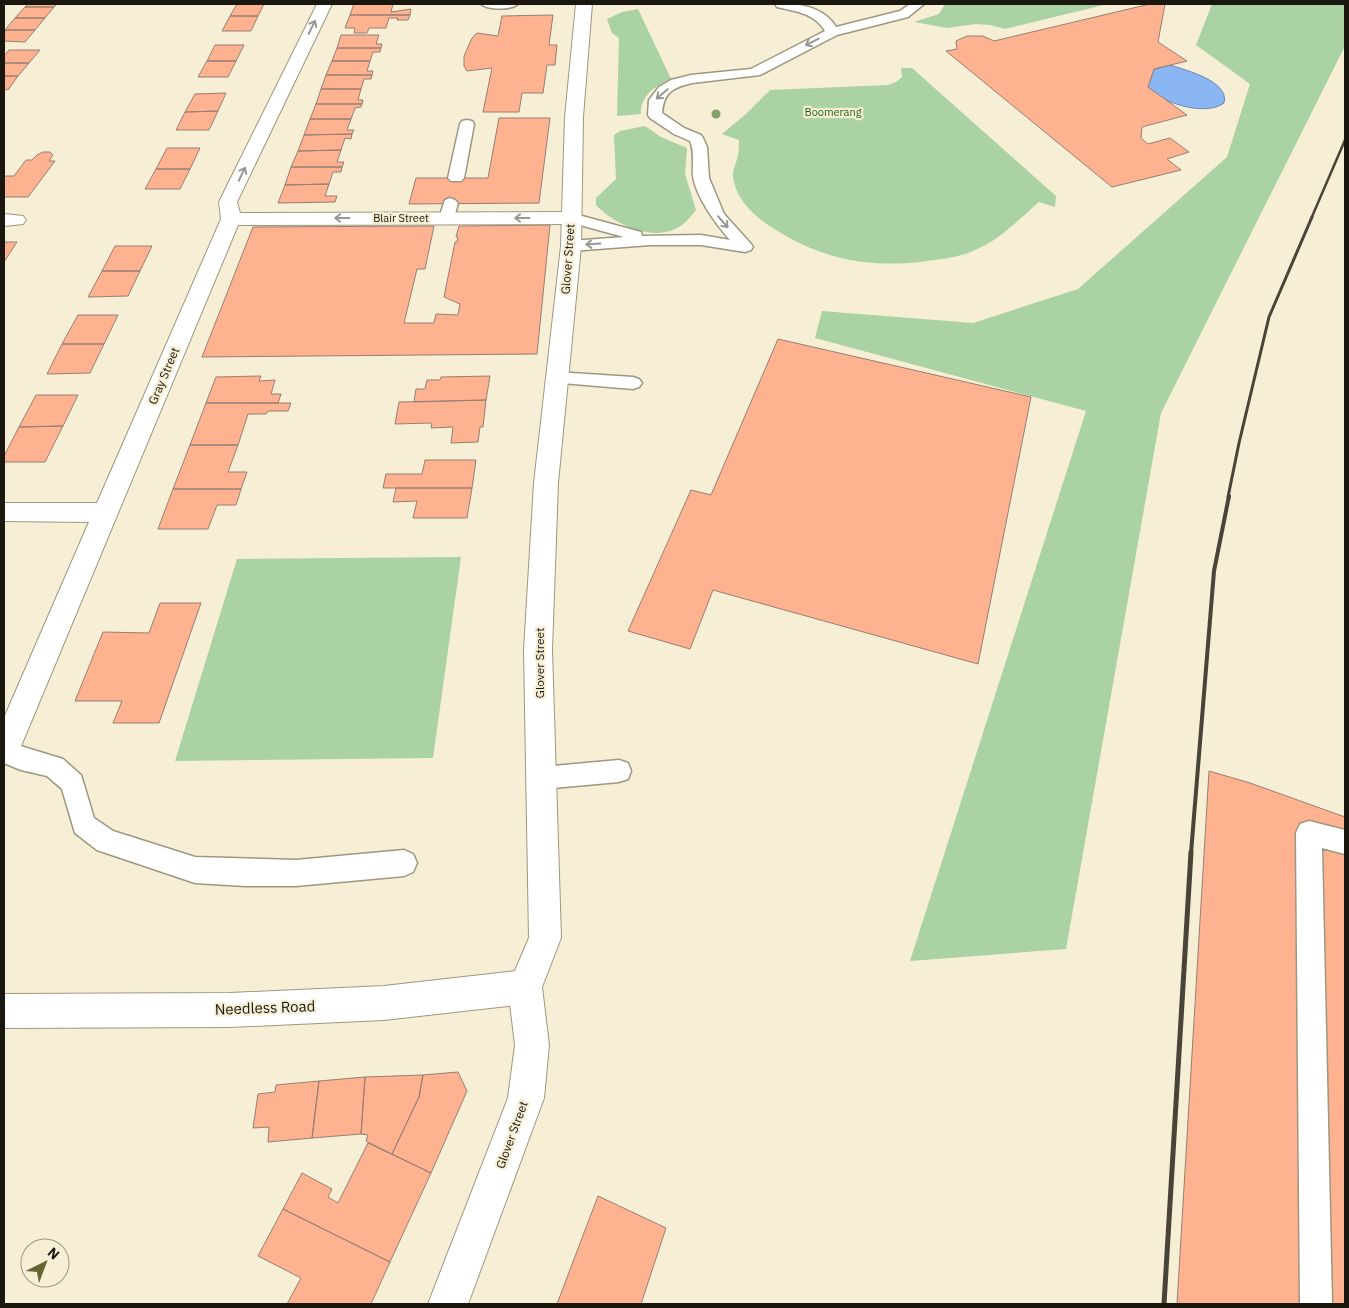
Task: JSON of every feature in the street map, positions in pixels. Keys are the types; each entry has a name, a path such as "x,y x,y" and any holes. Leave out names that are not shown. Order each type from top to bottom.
{"street":[{"name":"Gray Street","path":"4,752 231,219 228,202 324,4"},
{"name":"Glover Street","path":"448,1304 526,1098 532,1045 525,986 545,938 538,650 546,483 571,246 574,117 584,4"},
{"name":"Blair Street","path":"231,219 449,211 571,218"},
{"path":"4,512 105,513"},
{"name":"Needless Road","path":"4,1011 220,1010 384,1003 525,986"}],"lane":[{"path":"487,4 512,4"},
{"path":"781,4 835,13"},
{"path":"571,246 650,240 701,240 745,247 717,215 701,178 700,147 696,138 680,131 655,115 654,104 656,97 674,84 686,80 754,73 832,32 904,14 918,4"},
{"path":"809,10 826,21 832,32"},
{"path":"852,15 886,19"},
{"path":"456,178 467,124"},
{"path":"571,218 650,240"},
{"path":"556,378 633,382"},
{"path":"4,752 21,759 54,767 72,783 84,825 106,841 195,870 245,873 296,873 404,863"},
{"path":"542,778 619,771"},
{"path":"1316,1304 1308,834 1345,842"}],"green space":[{"path":"945,4 1108,4 1005,29 976,24 947,28 914,22 939,14"},
{"path":"1212,4 1345,4 1345,46 1161,413 1066,949 910,961 1086,411 815,338 822,311 973,323 1078,289 1227,157 1250,84 1196,45"},
{"path":"638,9 671,79 655,88 646,96 641,107 641,114 617,116 619,38 612,33 607,19 622,12"},
{"name":"Boomerang","path":"901,68 912,68 1056,196 1055,207 1039,202 993,241 970,252 927,261 885,264 846,259 808,247 771,227 746,206 738,192 733,177 739,140 722,134 770,90 888,85 902,77"},
{"path":"645,126 661,137 687,148 685,174 696,210 680,226 663,233 652,233 631,228 612,218 596,205 596,198 616,179 614,135 620,131"},
{"path":"461,557 433,758 175,761 237,559"}],"water":[{"path":"1170,65 1195,73 1214,83 1224,95 1224,103 1203,109 1178,105 1164,99 1148,87 1154,69"}],"building":[{"path":"28,4 57,4 54,7 25,7"},
{"path":"237,4 264,4 258,16 230,16"},
{"path":"354,4 393,4 391,12 411,9 410,15 350,15"},
{"path":"1150,4 1165,4 1158,42 1187,61 1154,69 1148,87 1187,115 1142,127 1141,138 1148,144 1170,138 1189,152 1167,159 1181,170 1112,187 946,51 957,49 956,41 967,36 983,36 994,41"},
{"path":"25,7 54,7 45,18 15,18"},
{"path":"350,15 410,15 408,20 389,18 386,28 369,28 367,33 354,33 355,28 345,28"},
{"path":"553,15 549,45 557,45 555,65 547,65 543,93 522,93 519,112 483,112 492,68 467,71 464,66 464,56 472,38 477,33 498,36 502,16"},
{"path":"230,16 258,16 251,31 222,31"},
{"path":"15,18 45,18 35,30 5,30"},
{"path":"5,30 35,30 25,42 4,41"},
{"path":"341,35 379,35 376,44 382,44 381,48 337,48"},
{"path":"215,45 244,45 236,61 207,61"},
{"path":"337,48 381,48 380,52 373,52 370,61 332,61"},
{"path":"9,50 40,50 29,63 4,63 4,56"},
{"path":"207,61 236,61 228,77 198,77"},
{"path":"332,61 370,61 367,71 373,71 372,75 326,75"},
{"path":"4,63 29,63 18,76 4,76"},
{"path":"326,75 372,75 371,79 364,79 361,89 321,89"},
{"path":"4,76 18,76 8,90 4,89"},
{"path":"321,89 361,89 358,100 363,100 362,104 316,104"},
{"path":"226,93 218,111 185,112 195,94"},
{"path":"316,104 362,104 361,107 355,108 351,119 310,119"},
{"path":"218,111 209,130 176,130 185,112"},
{"path":"499,118 550,118 539,203 409,204 416,178 488,178"},
{"path":"310,119 351,119 347,130 354,130 352,134 304,135"},
{"path":"352,134 351,139 345,138 341,150 298,151 304,135"},
{"path":"167,148 200,148 190,169 156,169"},
{"path":"341,150 337,162 344,162 342,167 291,167 298,151"},
{"path":"43,152 50,152 53,155 49,161 55,161 28,197 4,197 4,176 14,176 26,160 32,160"},
{"path":"291,167 342,167 341,172 333,172 329,184 285,185"},
{"path":"156,169 190,169 180,189 145,189"},
{"path":"329,184 325,196 337,196 335,202 278,203 285,185"},
{"path":"550,225 537,354 202,357 253,227 434,226 425,269 417,269 404,323 434,323 436,314 458,315 460,304 444,297 459,226"},
{"path":"4,242 17,242 4,262"},
{"path":"115,246 152,246 140,271 102,271"},
{"path":"102,271 140,271 128,296 88,297"},
{"path":"78,315 118,315 104,344 62,344"},
{"path":"778,339 1031,397 978,664 713,590 690,649 628,631 691,490 711,495"},
{"path":"62,344 104,344 90,373 47,374"},
{"path":"261,376 259,381 275,380 271,394 281,394 278,403 206,403 216,377"},
{"path":"490,376 486,400 414,402 416,389 425,389 427,380 440,380 441,377"},
{"path":"36,395 78,395 63,426 19,427"},
{"path":"486,400 483,427 480,427 478,442 451,443 453,427 431,428 432,423 395,424 399,402"},
{"path":"206,403 291,403 288,411 248,414 238,445 190,445"},
{"path":"63,426 45,462 4,462 4,456 19,427"},
{"path":"190,445 238,445 228,472 247,472 241,489 173,489"},
{"path":"425,460 476,460 472,488 383,488 386,474 422,474"},
{"path":"396,488 472,488 467,518 413,518 417,501 393,502"},
{"path":"173,489 241,489 236,505 217,505 208,529 158,529"},
{"path":"160,603 201,603 159,723 113,723 122,701 75,701 103,632 149,633"},
{"path":"1209,771 1250,783 1345,817 1345,1304 1177,1304"},
{"path":"458,1072 467,1091 431,1173 392,1154 419,1097 423,1075"},
{"path":"423,1075 419,1097 392,1154 366,1141 368,1135 361,1134 365,1077"},
{"path":"365,1077 361,1134 312,1138 319,1081"},
{"path":"319,1081 312,1138 268,1142 269,1127 253,1128 258,1094 275,1092 276,1085"},
{"path":"368,1143 431,1173 390,1262 283,1209 302,1173 332,1189 328,1197 338,1203"},
{"path":"598,1196 666,1228 641,1304 557,1304"},
{"path":"283,1209 390,1262 371,1304 287,1304 301,1278 258,1256"}],"railway":[{"path":"1311,219 1345,140"},
{"path":"1228,497 1269,317 1312,217"},
{"path":"1191,853 1214,571 1229,496"},
{"path":"1164,1304 1191,852"}]}
